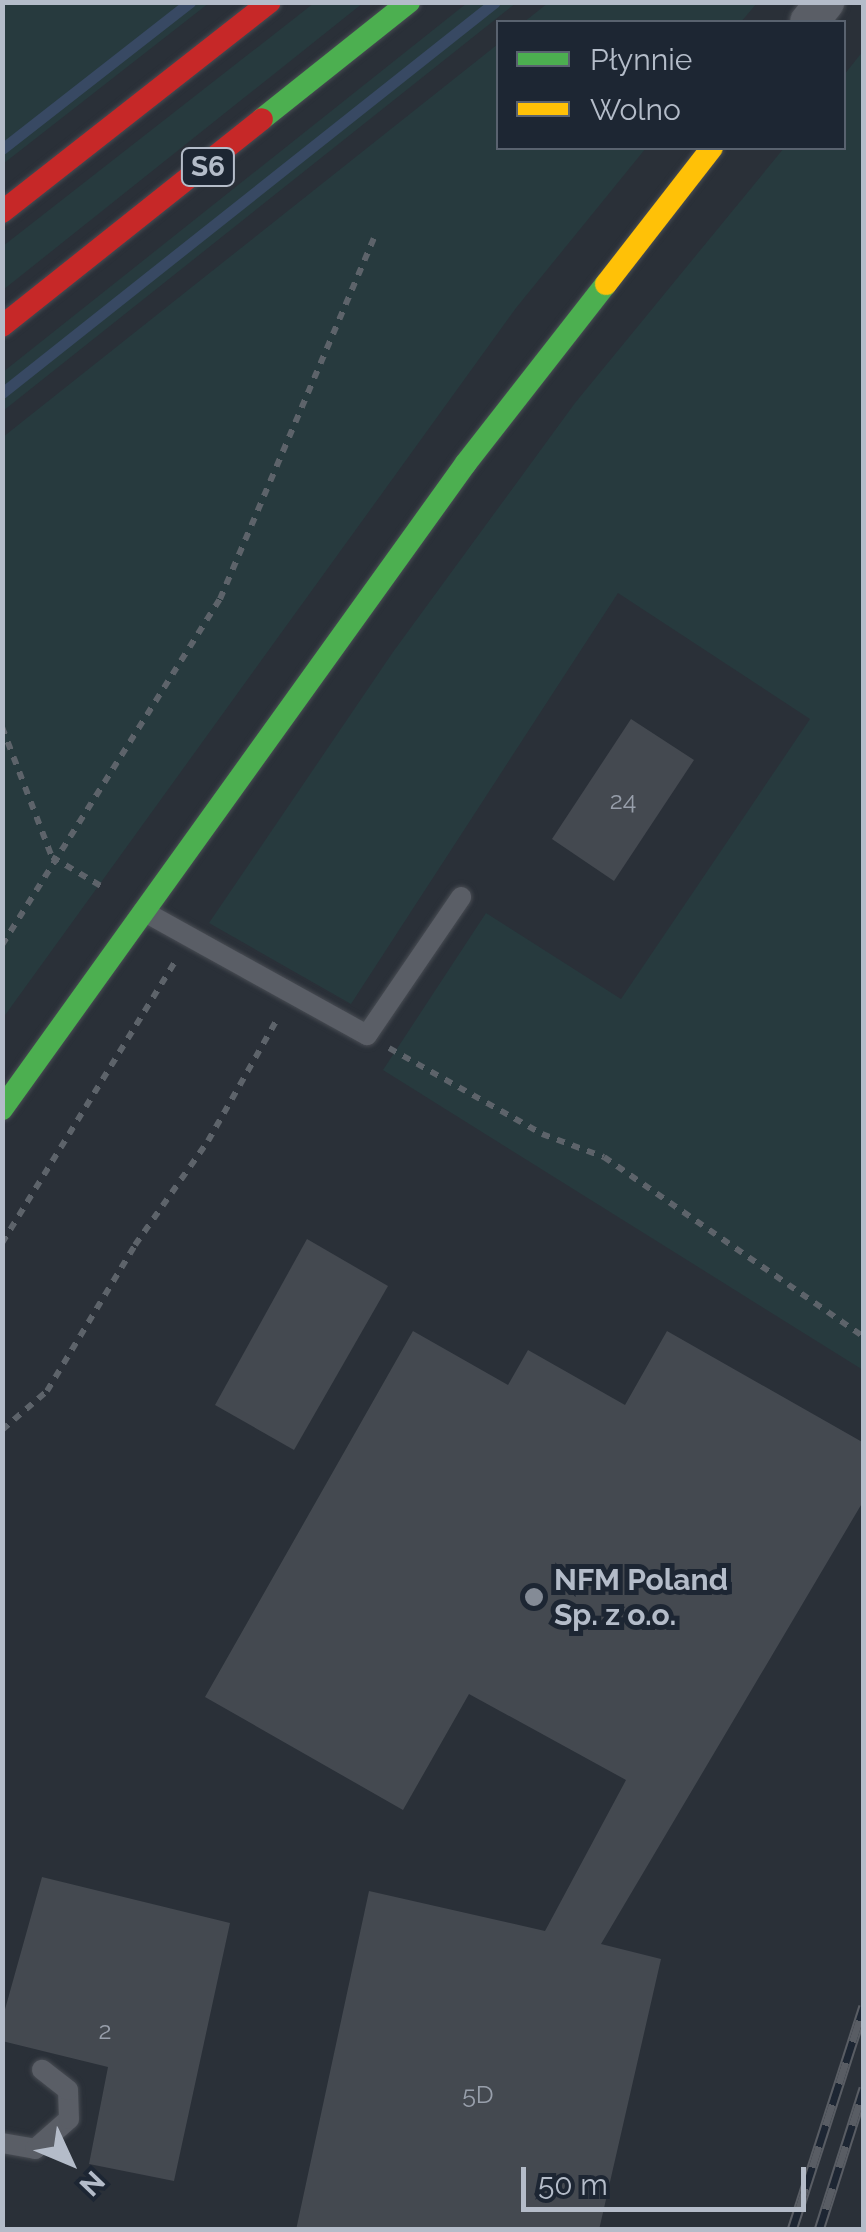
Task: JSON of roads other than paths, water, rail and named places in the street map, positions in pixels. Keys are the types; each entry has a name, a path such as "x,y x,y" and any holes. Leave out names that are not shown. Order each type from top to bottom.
{"main road":[{"path":"2,212 270,2"},
{"name":"S6","path":"2,326 409,2"},
{"path":"2,1109 141,910 466,463 710,150"}],"lane":[{"path":"141,910 192,934 366,1035 461,897"},
{"path":"2,2143 35,2149 69,2119 68,2090 42,2070"}],"waterway":[{"path":"2,149 190,2"},
{"path":"2,393 495,2"}],"railway":[{"path":"792,2230 864,2006"},
{"path":"819,2230 864,2088"}],"place":[{"name":"NFM Poland Sp. z o.o.","path":"534,1597"}]}
